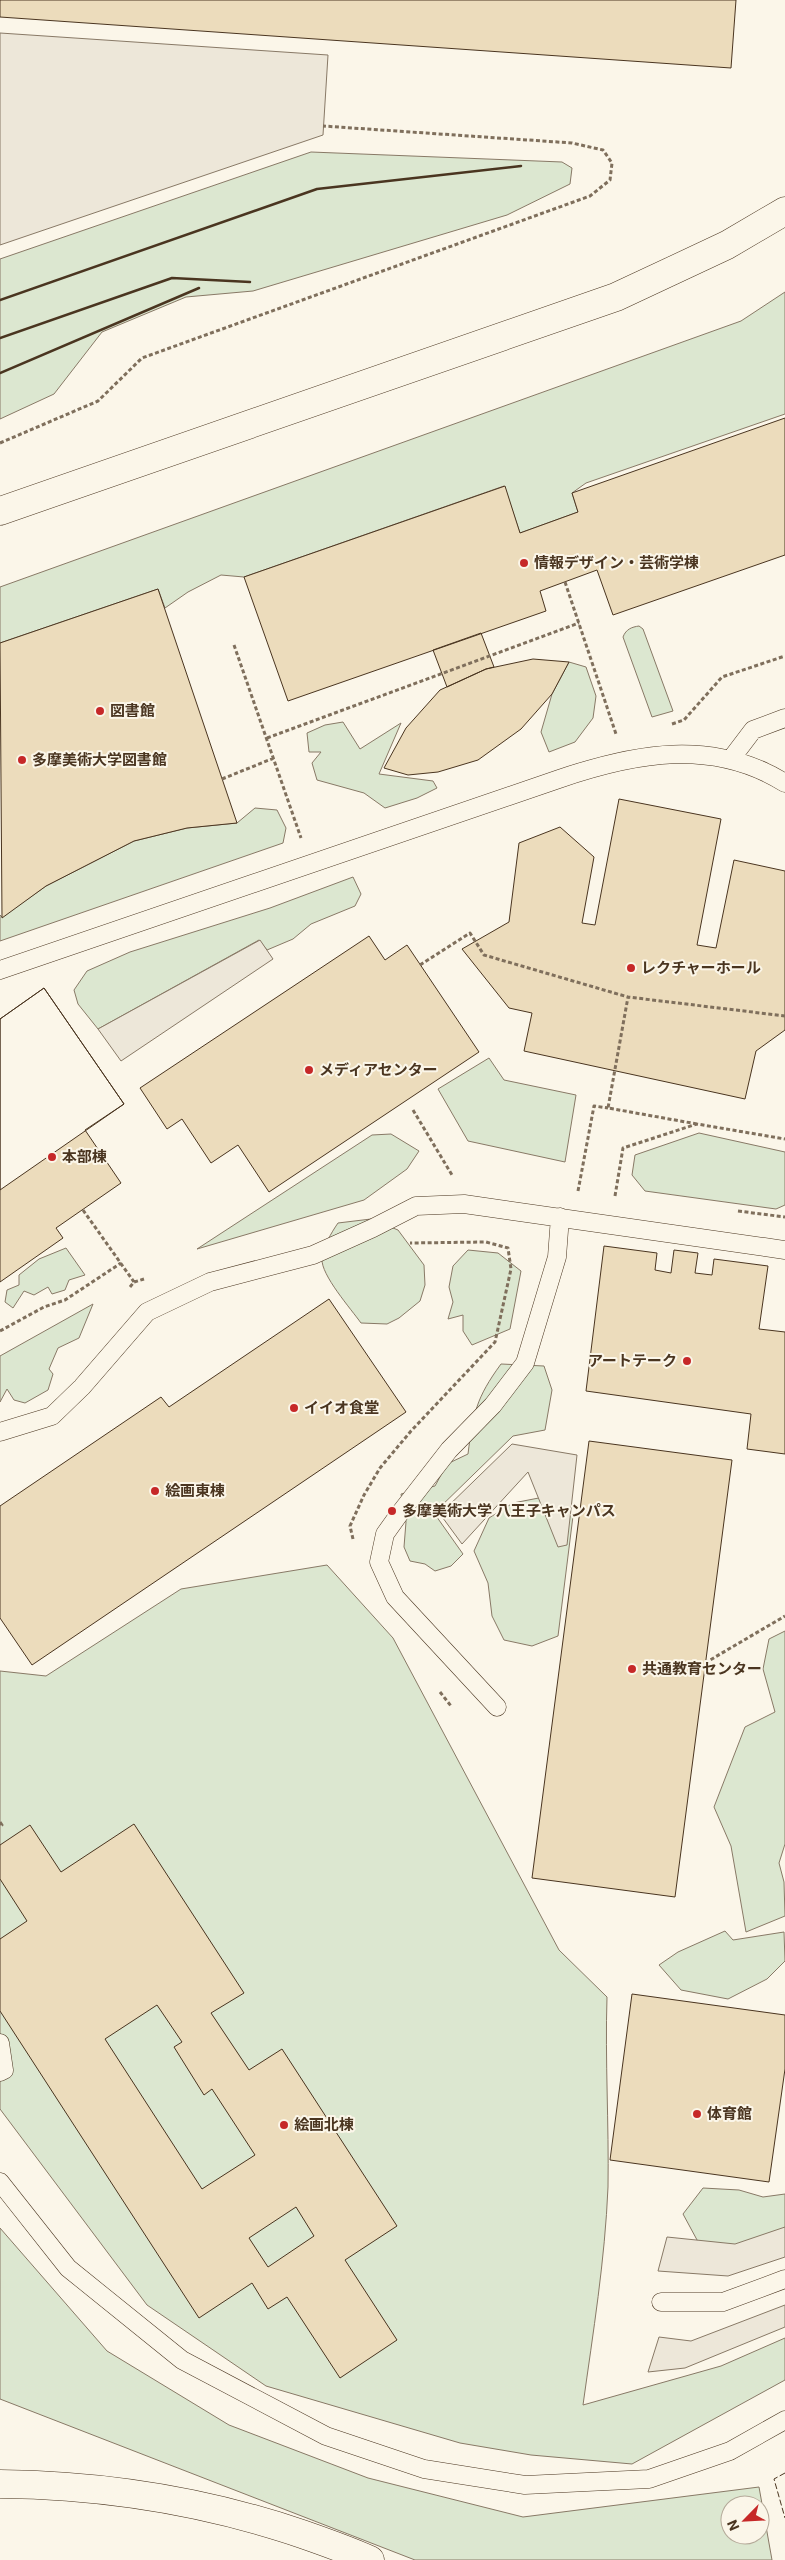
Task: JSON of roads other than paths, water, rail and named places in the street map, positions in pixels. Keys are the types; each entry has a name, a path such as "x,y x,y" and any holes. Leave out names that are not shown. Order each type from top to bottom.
{"street":[{"path":"0,511 616,297 727,245 785,211"},
{"path":"0,2484 71,2487 165,2498 273,2524 370,2560"}],"lane":[{"path":"732,759 753,730 785,718"},
{"path":"0,970 594,767 626,758 681,753 732,759 785,783"},
{"path":"0,1432 52,1416 82,1387 147,1312 210,1282 313,1255 416,1206 464,1204 785,1250"},
{"path":"497,1707 394,1597 379,1562 386,1534 400,1513 449,1450 493,1405 524,1363 557,1257 560,1217"},
{"path":"0,2043 4,2070 0,2072"},
{"path":"0,2182 68,2268 182,2360 326,2436 424,2470 525,2485 649,2479 730,2450 785,2420"},
{"path":"660,2302 723,2302 785,2279"}],"place":[{"name":"情報デザイン・芸術学棟","path":"524,563"},
{"name":"図書館","path":"100,711"},
{"name":"多摩美術大学図書館","path":"22,760"},
{"name":"レクチャーホール","path":"631,968"},
{"name":"メディアセンター","path":"309,1070"},
{"name":"本部棟","path":"52,1157"},
{"name":"アートテーク","path":"687,1361"},
{"name":"イイオ食堂","path":"294,1408"},
{"name":"絵画東棟","path":"155,1491"},
{"name":"多摩美術大学 八王子キャンパス","path":"392,1511"},
{"name":"共通教育センター","path":"632,1669"},
{"name":"体育館","path":"697,2114"},
{"name":"絵画北棟","path":"284,2125"}]}
